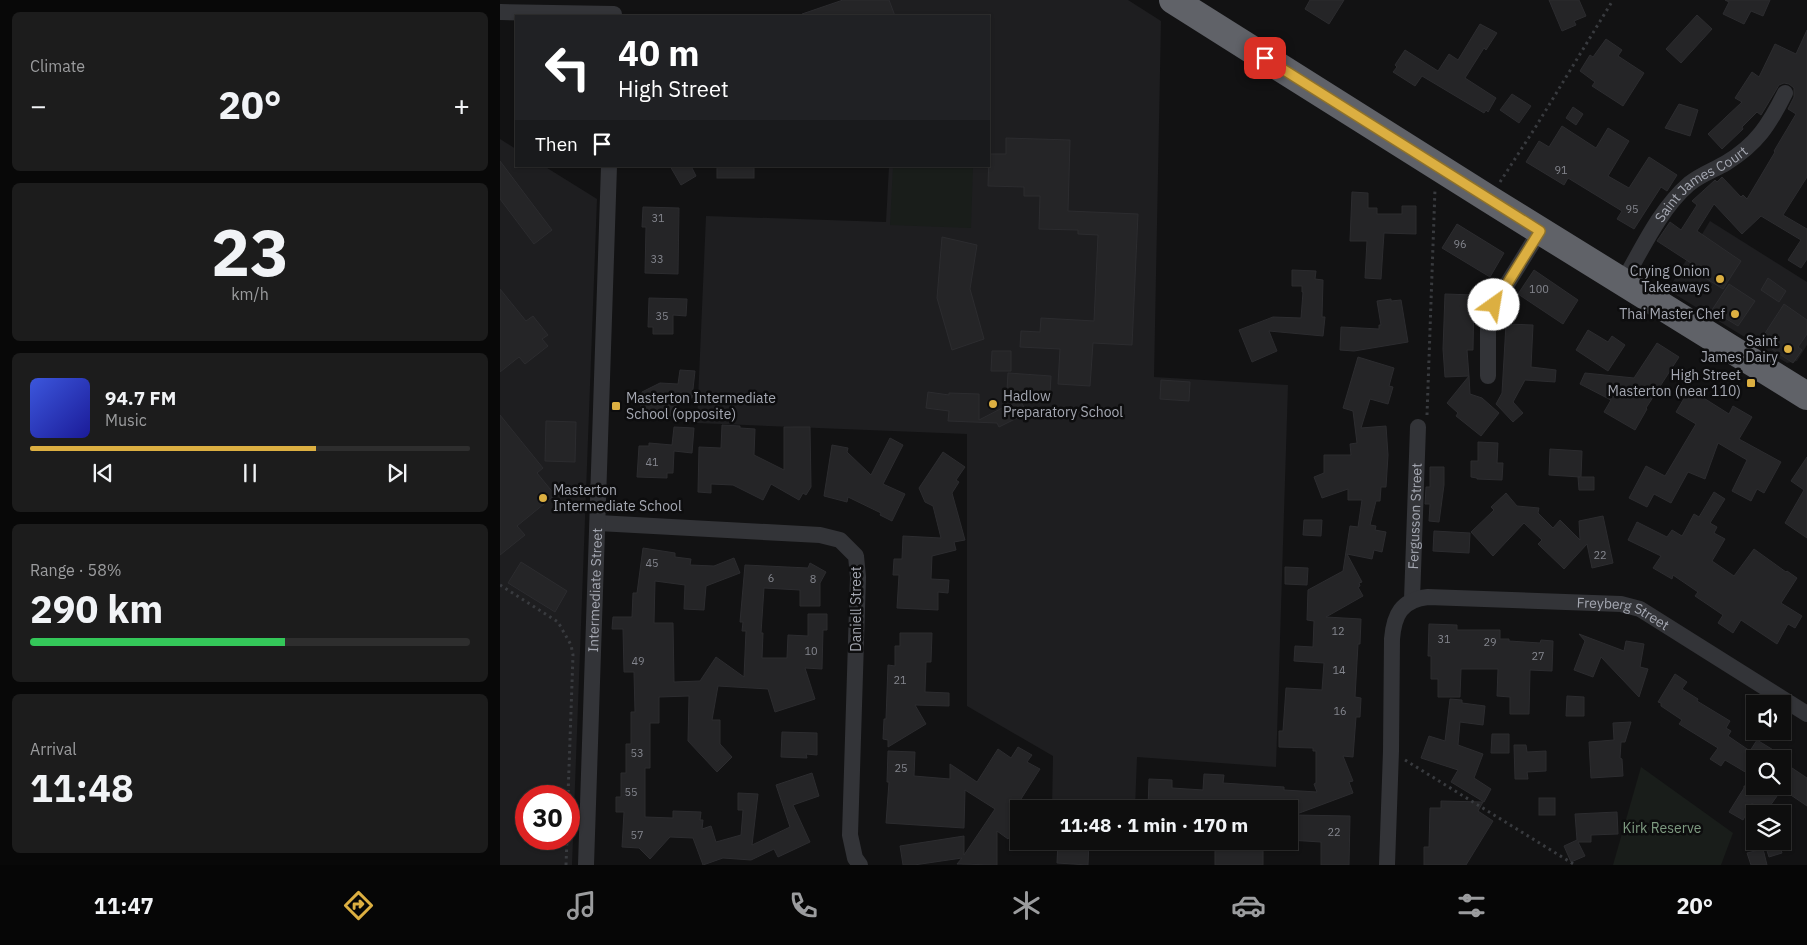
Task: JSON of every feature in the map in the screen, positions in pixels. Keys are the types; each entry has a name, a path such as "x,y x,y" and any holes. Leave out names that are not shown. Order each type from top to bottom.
{"highway":[{"path":"1173,0 1540,231 1806,392"}],"street":[{"path":"500,12 614,10"},
{"name":"Saint James Court","path":"1623,282 1676,197 1691,182 1727,162 1750,145 1765,130 1785,93"},
{"name":"Intermediate Street","path":"586,865 609,167"},
{"path":"1488,376 1488,322 1494,305 1540,231"},
{"name":"Fergusson Street","path":"1412,600 1418,427"},
{"name":"Daniell Street","path":"598,523 820,535 840,540 856,556 858,576 850,835 855,858 860,865"},
{"name":"Freyberg Street","path":"1412,600 1428,596 1621,604 1640,609 1807,714"},
{"path":"1387,865 1393,627 1401,609 1412,600"}],"path":[{"path":"1489,199 1613,0"},
{"path":"1418,427 1426,424 1436,166"},
{"path":"500,585 558,622 571,645 573,655 568,785"},
{"path":"1391,751 1574,865"},
{"path":"566,865 567,850"}],"shaded area":[{"name":"Hadlow Preparatory School","path":"853,0 1128,0 1161,21 1154,377 1288,385 1276,767 1137,757 1135,800 1052,800 1053,756 967,706 967,434 697,423 706,216 886,222 889,167 990,167 990,15 859,15"},
{"name":"Masterton Intermediate School","path":"500,139 515,148 515,167 546,167 597,199 575,785 515,785 515,850 573,850 572,865 500,865"},
{"path":"1710,221 1807,282 1807,345 1797,361 1787,363 1668,290"}],"green space":[{"path":"893,167 973,167 971,228 890,225"},
{"name":"Kirk Reserve","path":"1641,767 1733,833 1721,865 1613,865"}],"building":[{"path":"843,0 889,0 895,15 802,15"},
{"path":"1310,0 1344,0 1329,24 1305,9"},
{"path":"1549,0 1579,0 1586,16 1574,21 1576,25 1562,31"},
{"path":"1725,0 1770,0 1763,16 1751,11 1744,24 1723,14 1729,2"},
{"path":"1697,15 1712,29 1681,63 1666,49"},
{"path":"1480,24 1497,33 1486,50 1484,48 1465,78 1496,98 1488,112 1486,110 1484,113 1422,76 1415,86 1393,72 1397,67 1395,65 1405,50 1438,71 1449,54 1458,60"},
{"path":"1807,30 1807,177 1783,215 1807,229 1807,259 1801,268 1788,260 1801,240 1761,216 1742,234 1714,204 1697,231 1741,261 1723,289 1691,269 1694,265 1657,241 1670,222 1681,230 1697,205 1692,201 1715,180 1717,182 1722,177 1741,197 1743,195 1747,199 1796,114 1788,109 1794,97 1794,88 1784,83 1779,85 1761,115 1757,112 1742,127 1743,129 1722,149 1708,134 1742,102 1735,98 1752,72 1759,77 1775,44 1796,54"},
{"path":"1606,39 1622,50 1618,56 1644,73 1623,106 1592,86 1595,82 1580,71 1590,55 1593,57"},
{"path":"1512,94 1531,106 1519,123 1500,110"},
{"path":"1679,104 1698,110 1690,136 1665,128"},
{"path":"1573,107 1583,114 1576,125 1566,118"},
{"path":"1562,126 1596,148 1608,128 1629,141 1608,176 1629,188 1649,157 1677,175 1667,191 1661,187 1634,229 1617,219 1622,211 1568,178 1564,185 1526,162 1539,141 1549,147"},
{"path":"1006,138 1070,140 1068,211 1138,214 1132,345 1093,343 1090,386 1058,384 1060,349 1020,347 1021,331 1040,332 1041,318 1094,321 1098,235 1078,234 1078,230 1039,229 1040,196 1024,196 1024,187 988,186 990,154 1006,154"},
{"path":"500,161 552,230 534,244 500,199"},
{"path":"671,167 692,167 696,176 681,185"},
{"path":"717,167 754,167 754,178 717,178"},
{"path":"1352,192 1368,193 1368,208 1377,208 1377,214 1402,214 1402,206 1416,206 1416,234 1384,233 1381,279 1365,278 1367,241 1350,241"},
{"path":"643,207 679,208 678,274 645,273 646,227 642,227"},
{"path":"1457,224 1504,253 1490,277 1442,248"},
{"path":"942,237 977,245 970,289 984,339 952,350 937,298"},
{"path":"1292,270 1316,271 1315,279 1323,280 1322,317 1325,317 1323,336 1269,331 1277,351 1252,362 1239,330 1273,317 1301,318 1302,286 1292,286"},
{"path":"1534,270 1578,300 1563,324 1518,294"},
{"path":"1768,278 1786,291 1779,302 1761,290"},
{"path":"1729,284 1755,301 1738,326 1712,310"},
{"path":"500,289 526,321 533,316 548,335 542,339 548,346 525,364 519,357 500,372"},
{"path":"1445,294 1474,295 1473,350 1467,350 1469,376 1445,377 1443,349"},
{"path":"649,298 687,299 686,316 673,315 673,334 653,334 653,327 648,327"},
{"path":"1391,299 1391,301 1401,300 1408,342 1354,351 1340,350 1341,327 1379,329 1379,325 1381,325 1377,301"},
{"path":"1784,304 1807,320 1807,334 1798,347 1802,350 1793,363 1760,341"},
{"path":"1506,324 1533,325 1531,367 1556,370 1555,382 1525,380 1513,402 1523,413 1513,422 1496,404 1502,393"},
{"path":"1588,330 1608,342 1612,336 1625,345 1608,371 1576,350"},
{"path":"1657,343 1679,357 1646,408 1635,430 1604,412 1611,400 1580,384 1585,373 1634,378"},
{"path":"992,351 1011,351 1011,371 991,371"},
{"path":"1358,357 1394,368 1389,386 1393,387 1388,404 1370,399 1361,428 1386,426 1388,455 1386,487 1381,487 1380,501 1376,501 1370,525 1376,526 1375,530 1386,532 1382,552 1374,550 1372,559 1347,554 1362,582 1359,583 1360,586 1358,587 1363,596 1326,617 1361,619 1355,697 1361,698 1360,717 1356,717 1353,757 1343,756 1353,781 1349,782 1353,793 1298,814 1298,800 1148,800 1149,779 1172,780 1172,788 1203,790 1204,774 1224,775 1223,783 1284,787 1284,790 1317,792 1314,784 1316,783 1316,751 1313,751 1313,748 1279,747 1279,731 1283,731 1286,688 1322,690 1324,663 1294,661 1295,646 1313,647 1314,621 1307,620 1308,590 1343,571 1350,526 1358,527 1362,500 1348,500 1348,489 1322,498 1314,477 1324,473 1324,455 1351,455 1350,444 1357,443 1353,411 1343,408"},
{"path":"680,370 695,371 692,398 677,397 675,416 640,414 642,392 660,383 678,384"},
{"path":"1008,373 1051,376 1050,394 1016,392 1027,413 999,427 997,423 948,421 949,411 926,408 928,392 949,395 949,393 979,394 979,420 1006,406"},
{"path":"1469,376 1470,394 1482,398 1499,413 1481,436 1456,416 1458,413 1447,403"},
{"path":"1161,380 1190,382 1189,401 1160,399"},
{"path":"1691,390 1729,414 1733,406 1752,417 1739,439 1781,462 1764,493 1757,489 1751,501 1732,491 1747,460 1718,443 1705,479 1688,472 1671,503 1654,494 1647,507 1629,498 1646,466 1665,476 1696,424 1676,412"},
{"path":"500,415 543,468 537,473 555,495 517,526 525,535 500,555"},
{"path":"546,421 576,422 575,462 545,461"},
{"path":"722,425 755,429 754,455 784,470 784,427 810,427 811,487 806,495 803,493 799,500 771,484 763,500 733,485 711,484 711,493 698,492 699,447 721,448"},
{"path":"674,427 694,428 692,453 674,451 673,473 667,473 667,478 637,477 639,446 649,446 649,443 672,445"},
{"path":"890,438 903,445 883,484 905,494 892,521 880,515 881,513 848,497 847,502 824,496 832,445 848,448 847,452 871,475"},
{"path":"1478,442 1498,443 1497,463 1503,463 1502,480 1471,477 1471,461 1478,461"},
{"path":"1550,449 1582,451 1581,477 1594,477 1594,490 1579,490 1578,477 1580,477 1549,475"},
{"path":"943,452 965,467 956,480 959,482 952,493 965,540 954,542 956,550 932,556 931,579 949,580 948,593 938,592 938,610 897,608 899,575 893,575 894,559 902,559 903,536 941,538 933,506 925,502 919,488"},
{"path":"1807,457 1807,538 1785,523 1804,490 1791,481"},
{"path":"1430,467 1444,467 1444,485 1439,522 1429,521 1430,504 1425,504 1426,487 1430,487"},
{"path":"1714,492 1725,499 1710,523 1717,527 1714,533 1725,539 1712,561 1734,576 1754,549 1797,578 1781,603 1802,616 1795,628 1788,624 1777,644 1741,620 1733,633 1718,623 1723,615 1695,596 1698,592 1673,575 1672,579 1653,568 1661,556 1628,540 1637,522 1667,537 1672,530 1682,536 1694,514 1699,517"},
{"path":"1506,493 1517,506 1539,508 1538,513 1553,528 1560,520 1580,540 1579,521 1603,516 1613,563 1592,568 1587,544 1564,569 1538,544 1542,540 1524,523 1493,556 1471,532 1494,510 1491,507"},
{"path":"1304,520 1322,520 1321,536 1303,535"},
{"path":"1434,531 1470,533 1469,553 1433,551"},
{"path":"643,548 675,553 675,557 691,559 690,565 714,566 734,558 740,573 706,586 704,610 684,609 685,585 655,581 654,623 673,623 674,682 700,681 716,657 744,677 746,631 742,631 743,622 740,622 745,565 808,568 810,563 826,572 820,583 820,606 800,606 800,590 764,588 761,633 763,633 762,658 787,658 788,635 808,636 808,614 827,614 827,630 823,630 822,669 805,668 815,699 775,712 768,689 718,686 712,720 720,720 720,744 732,757 717,772 688,741 689,696 659,697 659,723 650,723 650,768 645,768 645,817 673,818 673,811 701,812 700,820 703,820 702,829 711,826 716,842 741,835 743,810 738,810 738,793 758,794 752,845 790,827 776,785 812,773 819,796 793,805 810,842 778,857 774,849 751,860 723,858 703,865 693,838 670,837 650,859 639,848 622,847 624,812 616,812 616,797 621,797 621,773 626,773 626,744 631,744 631,712 635,712 634,672 624,672 623,629 612,629 613,617 632,617 633,593 637,593"},
{"path":"521,562 567,591 555,612 508,583"},
{"path":"1285,567 1308,568 1307,585 1285,584"},
{"path":"1429,624 1457,625 1457,630 1500,630 1500,639 1509,639 1509,641 1540,643 1541,640 1553,641 1552,671 1530,670 1529,714 1510,714 1510,697 1497,696 1498,669 1461,669 1460,697 1438,697 1438,679 1431,679 1431,656 1428,656"},
{"path":"900,633 932,633 931,662 926,662 925,692 949,693 949,706 915,705 926,724 888,747 888,740 883,739 884,719 886,719 888,665 895,666 895,646 900,646"},
{"path":"1579,634 1624,651 1626,641 1644,644 1640,667 1648,669 1639,697 1601,657 1593,677 1574,670 1585,641"},
{"path":"1675,674 1687,682 1682,689 1698,699 1697,701 1730,721 1726,728 1731,731 1728,736 1749,750 1746,750 1746,772 1725,760 1721,766 1710,759 1718,748 1679,724 1682,720 1658,702"},
{"path":"1567,696 1584,697 1584,716 1566,716"},
{"path":"1450,699 1462,700 1462,703 1485,706 1483,725 1460,722 1458,745 1483,754 1474,778 1491,789 1484,802 1451,782 1458,770 1421,758 1429,736 1445,741"},
{"path":"1631,722 1625,742 1621,742 1620,758 1622,759 1623,776 1591,778 1589,742 1614,740 1613,723"},
{"path":"782,732 817,733 817,755 806,754 807,758 781,757"},
{"path":"1492,734 1509,734 1509,753 1491,753"},
{"path":"1757,740 1773,750 1751,750"},
{"path":"1514,745 1526,745 1527,752 1546,751 1546,771 1527,772 1528,779 1515,779"},
{"path":"1018,747 1032,755 1027,762 1040,769 1020,800 1010,800 1010,836 1008,839 997,831 997,865 957,864 962,858 903,865 900,846 964,836 964,855 995,809 965,790 964,828 886,823 889,782 887,782 888,751 915,752 914,776 950,779 950,764 977,782 998,749 1011,758"},
{"path":"1792,768 1807,778 1807,806 1791,795"},
{"path":"1744,786 1746,786 1746,795 1778,795 1771,805 1755,805 1752,803 1751,805 1746,805 1746,814 1743,820 1729,812"},
{"path":"1539,798 1555,798 1555,815 1539,815"},
{"path":"1441,801 1483,802 1478,811 1493,821 1466,865 1424,865 1424,847 1429,847 1430,808 1441,808"},
{"path":"1617,812 1618,834 1591,835 1591,842 1578,842 1585,856 1571,862 1564,846 1577,840 1575,814"},
{"path":"1298,815 1350,816 1349,865 1321,865 1321,842 1298,841"},
{"path":"1058,850 1089,850 1088,865 1057,863"},
{"path":"1215,850 1263,850 1263,865 1215,865"},
{"path":"1763,850 1767,865 1751,865 1747,853"},
{"path":"1767,850 1781,850 1782,853 1769,857"}],"place":[{"name":"Crying Onion Takeaways","path":"1720,279"},
{"name":"Thai Master Chef","path":"1735,314"},
{"name":"Saint James Dairy","path":"1788,349"},
{"name":"High Street Masterton (near 110)","path":"1751,383"},
{"name":"Hadlow Preparatory School","path":"993,404"},
{"name":"Masterton Intermediate School (opposite)","path":"616,406"},
{"name":"Masterton Intermediate School","path":"543,498"}],"route":[{"path":"1265,58 1540,231 1494,305"}]}
